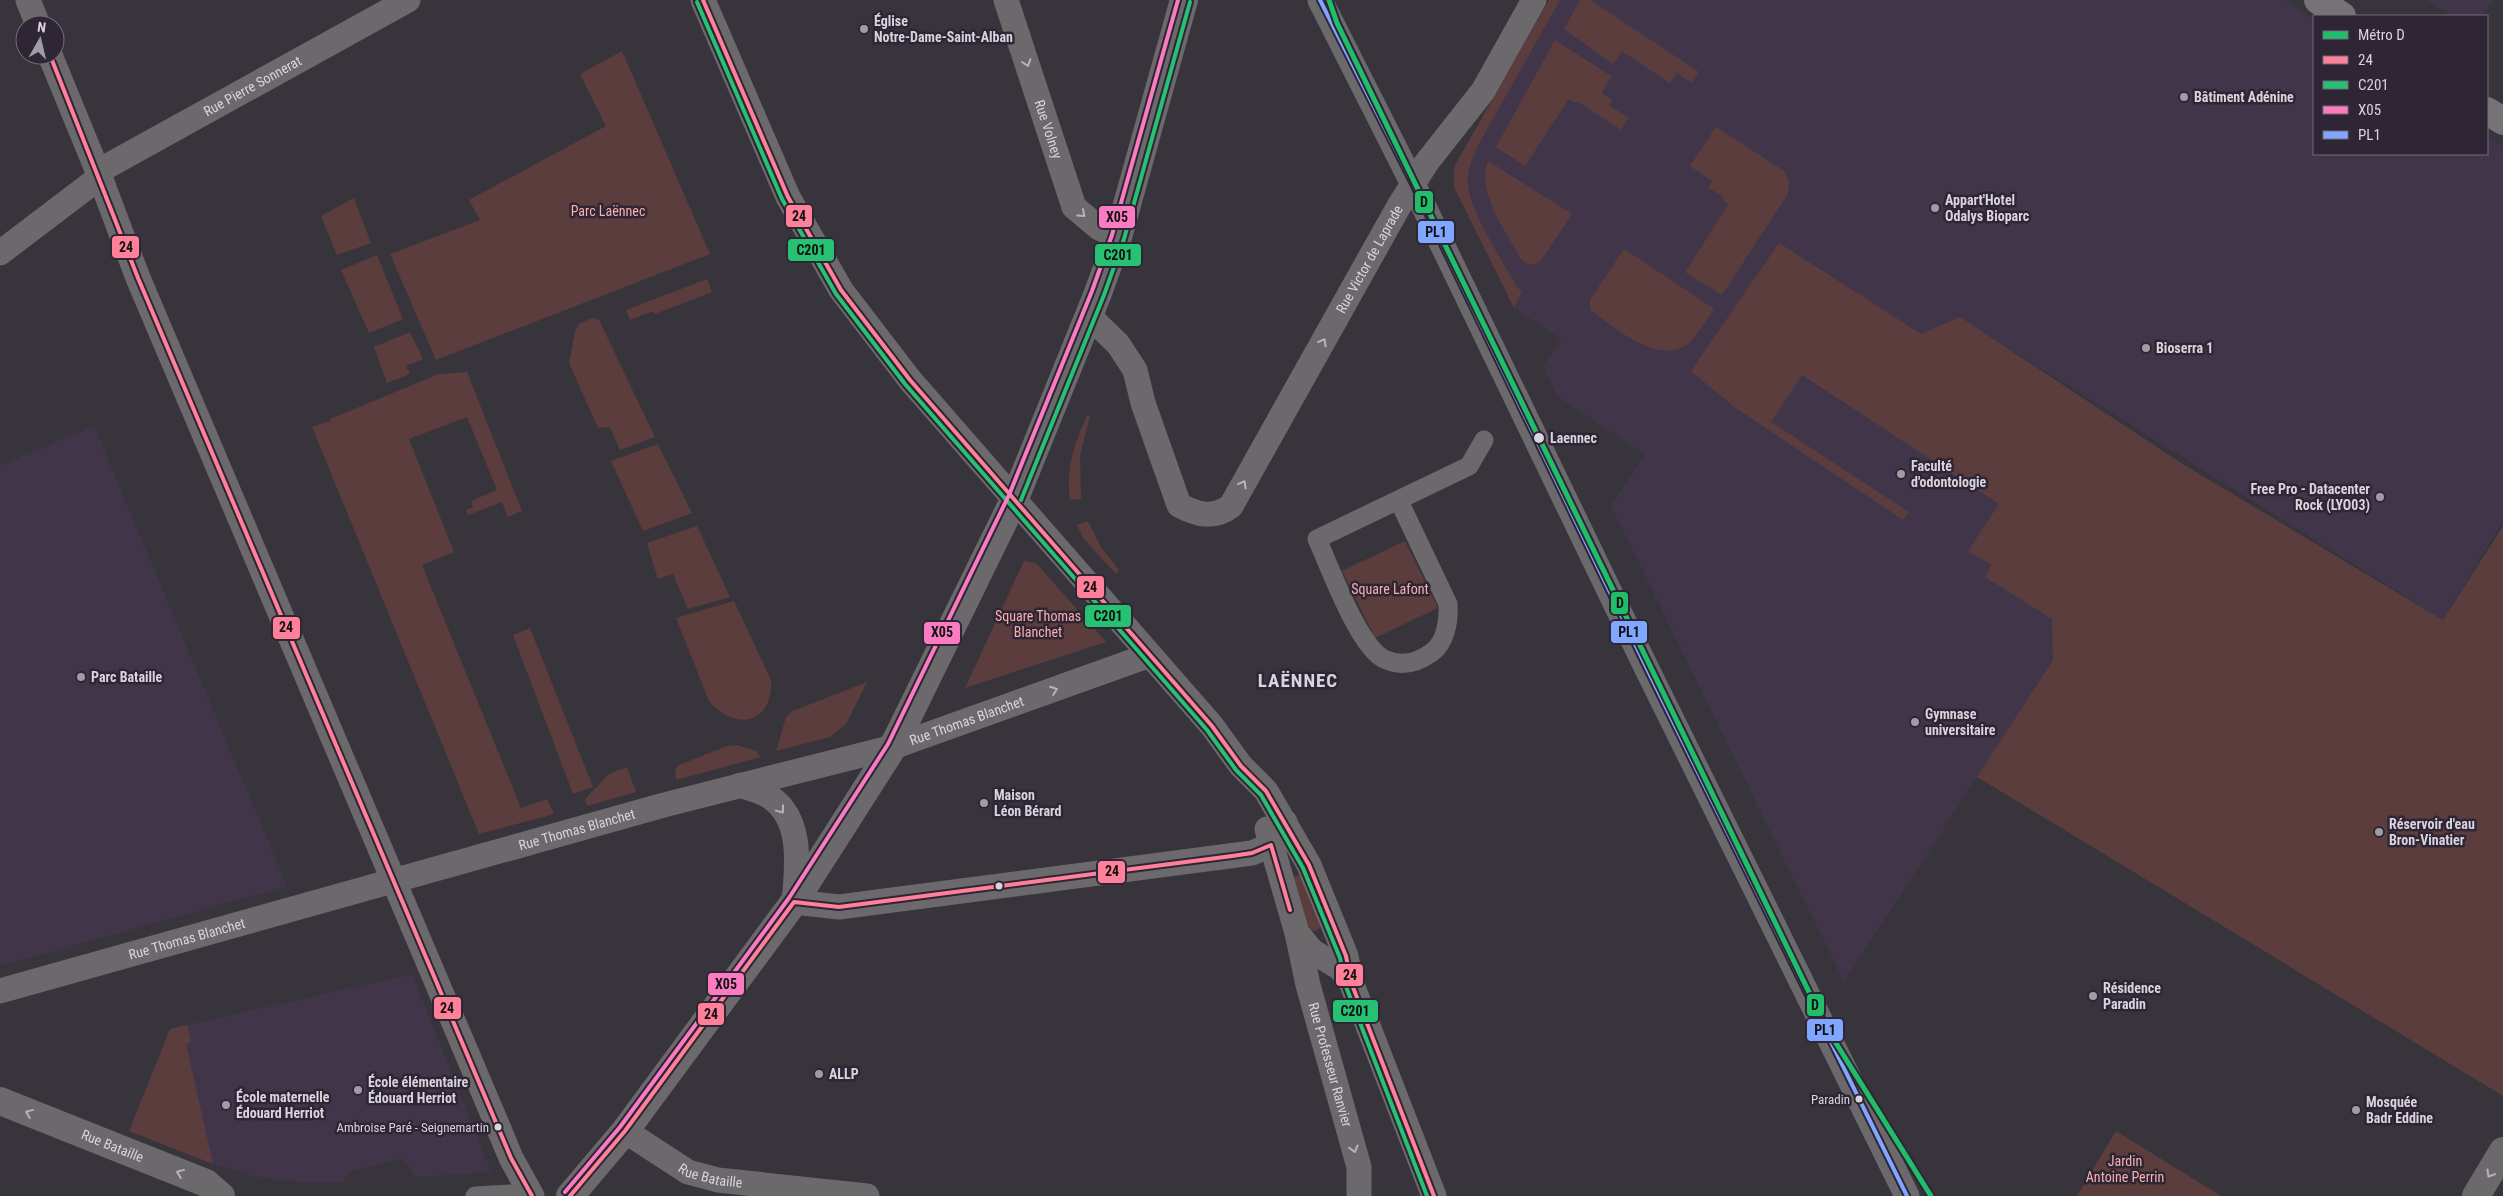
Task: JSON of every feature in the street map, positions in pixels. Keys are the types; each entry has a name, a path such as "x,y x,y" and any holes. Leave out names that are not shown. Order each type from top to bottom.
{"main road":[{"path":"2318,0 2340,15"},
{"path":"2488,112 2503,121"}],"street":[{"path":"28,0 34,15"},
{"name":"Rue Pierre Sonnerat","path":"0,253 100,177 104,168 408,0"},
{"path":"703,0 788,197 841,290 910,380 1212,726 1241,766 1266,791 1285,822 1320,888 1338,959 1351,982 1434,1196"},
{"name":"Rue Volney","path":"1006,0 1074,207 1099,228 1118,237"},
{"path":"570,1196 625,1131 794,902 893,747 1014,498 1088,316 1118,237 1184,0"},
{"path":"1320,0 1413,184 1649,673 1906,1196"},
{"name":"Rue Victor de Laprade","path":"1088,316 1118,344 1135,370 1143,403 1179,505 1193,513 1210,515 1222,513 1231,506 1399,206 1427,162 1483,91 1534,0"},
{"path":"54,65 100,177 138,278 393,882 511,1158 532,1194 475,1196"},
{"path":"1399,501 1448,604 1443,637 1434,651 1412,663 1399,663 1383,659 1369,645 1348,607 1317,539 1468,466 1484,440"},
{"name":"Rue Thomas Blanchet","path":"0,991 741,785 893,747 1150,655"},
{"name":"Rue Professeur Ranvier","path":"1241,766 1254,801 1265,822 1297,933 1304,967 1359,1167 1359,1196"},
{"path":"741,785 771,797 783,812 794,831 797,860 794,902"},
{"path":"794,902 839,907 1252,853 1271,845 1285,822"},
{"path":"1297,933 1312,951 1338,959"},
{"path":"1304,967 1338,959"},
{"name":"Rue Bataille","path":"0,1101 206,1183 221,1196"},
{"name":"Rue Bataille","path":"625,1131 659,1156 696,1175 718,1180 867,1196"},
{"path":"2476,1196 2503,1151"}],"shaded area":[{"path":"1549,0 2285,0 2313,19 2313,155 2488,155 2488,136 2503,146 2503,521 2443,620 1989,336 2181,463 1844,982 1611,506 1645,454 1557,396 1543,366 1561,339 1514,308 1454,187 1454,167"},
{"path":"2427,0 2493,0 2484,15 2450,15"},
{"path":"94,426 287,886 0,966 0,466"},
{"path":"412,974 491,1172 415,1177 410,1167 402,1159 349,1172 342,1182 301,1182 258,1177 213,1164 129,1131 170,1029"}],"green space":[{"path":"1549,0 1560,0 1477,147 1468,175 1470,197 1481,223 1517,287 1522,292 1514,308 1454,187 1454,167"},
{"path":"1580,0 1590,0 1699,72 1692,83 1677,73 1670,83 1622,51 1613,64 1564,29"},
{"path":"1555,40 1611,76 1602,93 1613,101 1609,106 1629,117 1621,130 1577,101 1576,103 1569,99 1525,166 1496,147"},
{"name":"Parc Laënnec","path":"622,51 710,254 436,360 390,254 480,220 469,200 606,126 580,74"},
{"path":"1716,127 1784,171 1789,182 1788,194 1722,295 1685,272 1729,204 1722,200 1724,197 1709,188 1712,181 1690,166"},
{"path":"1488,161 1572,214 1540,262 1530,264 1521,259 1494,212 1486,185 1485,173"},
{"path":"354,198 371,243 337,255 321,216"},
{"path":"1779,243 1921,334 1960,317 2181,463 2443,620 2503,526 2503,1096 1977,777 2053,660 2052,619 1985,577 1991,565 1968,551 1999,504 1802,375 1771,422 1909,512 1903,520 1733,406 1691,371"},
{"path":"1624,249 1714,309 1692,340 1680,348 1667,351 1654,349 1626,335 1590,310 1590,300"},
{"path":"377,255 403,319 369,333 341,270"},
{"path":"707,279 712,292 655,314 653,311 630,320 626,310"},
{"path":"592,318 599,320 655,437 620,450 610,427 598,428 569,363 575,332 579,324"},
{"path":"410,332 423,359 406,366 410,374 387,383 374,347"},
{"path":"467,372 522,511 508,517 502,502 468,515 466,510 473,507 471,501 497,490 467,417 409,439 454,552 422,565 521,808 547,799 554,814 479,834 312,427 331,421 330,419 439,374"},
{"path":"1087,415 1090,416 1080,455 1081,499 1070,500 1069,477 1072,456"},
{"path":"658,444 692,513 643,531 611,461"},
{"path":"1088,521 1101,547 1119,570 1116,574 1084,539 1077,525"},
{"path":"697,526 730,597 688,609 673,574 658,579 647,543"},
{"name":"Square Lafont","path":"1405,541 1438,608 1375,638 1342,571"},
{"name":"Square Thomas Blanchet","path":"1024,561 1036,563 1106,642 965,688"},
{"path":"734,601 771,680 770,695 766,706 751,719 741,720 730,717 719,711 709,701 676,618"},
{"path":"530,628 593,787 573,794 513,635"},
{"path":"867,682 846,724 830,737 776,751 786,717 793,711"},
{"path":"737,745 756,751 761,757 676,780 675,770 679,765 727,746"},
{"path":"627,767 636,792 587,806 585,799 609,774"},
{"path":"1307,873 1323,925 1311,932 1306,929 1292,877"},
{"path":"187,1025 191,1042 186,1044 213,1164 129,1131 170,1029"},
{"name":"Jardin Antoine Perrin","path":"2116,1131 2221,1196 2077,1196"}],"metro line":[{"name":"D","path":"1329,0 1337,23 1826,1027 1931,1196"}],"transit line":[{"name":"24","path":"703,0 788,197 841,290 910,380 1212,726 1241,766 1266,791 1309,865 1346,956 1351,982 1434,1196"},
{"name":"X05","path":"565,1192 620,1127 789,898 888,744 1009,495 1092,291 1112,235 1178,0"},
{"name":"PL1","path":"1320,0 1413,184 1645,665 1907,1196"},
{"name":"C201","path":"697,2 782,199 836,294 905,384 1207,730 1236,770 1261,795 1303,868 1340,958 1345,984 1427,1196"},
{"name":"C201","path":"1021,500 1104,295 1124,239 1190,2"},
{"name":"24","path":"54,65 138,278 511,1158 532,1196"},
{"name":"24","path":"570,1196 625,1131 794,902 839,907 1232,856 1252,853 1271,845 1290,910"}],"place":[{"name":"Église Notre-Dame-Saint-Alban","path":"864,29"},
{"name":"Bâtiment Adénine","path":"2184,97"},
{"name":"Appart'Hotel Odalys Bioparc","path":"1935,208"},
{"name":"Bioserra 1","path":"2146,348"},
{"name":"Laennec","path":"1539,438"},
{"name":"Faculté d'odontologie","path":"1901,474"},
{"name":"Free Pro - Datacenter Rock (LYO03)","path":"2380,497"},
{"name":"Parc Bataille","path":"81,677"},
{"name":"Gymnase universitaire","path":"1915,722"},
{"name":"Maison Léon Bérard","path":"984,803"},
{"name":"Réservoir d'eau Bron-Vinatier","path":"2379,832"},
{"name":"Résidence Paradin","path":"2093,996"},
{"name":"ALLP","path":"819,1074"},
{"name":"École élémentaire Édouard Herriot","path":"358,1090"},
{"name":"Paradin","path":"1859,1099"},
{"name":"École maternelle Édouard Herriot","path":"226,1105"},
{"name":"Mosquée Badr Eddine","path":"2356,1110"},
{"name":"Ambroise Paré - Seignemartin","path":"498,1127"}],"district":[{"name":"LAËNNEC","path":"1298,680"}]}
